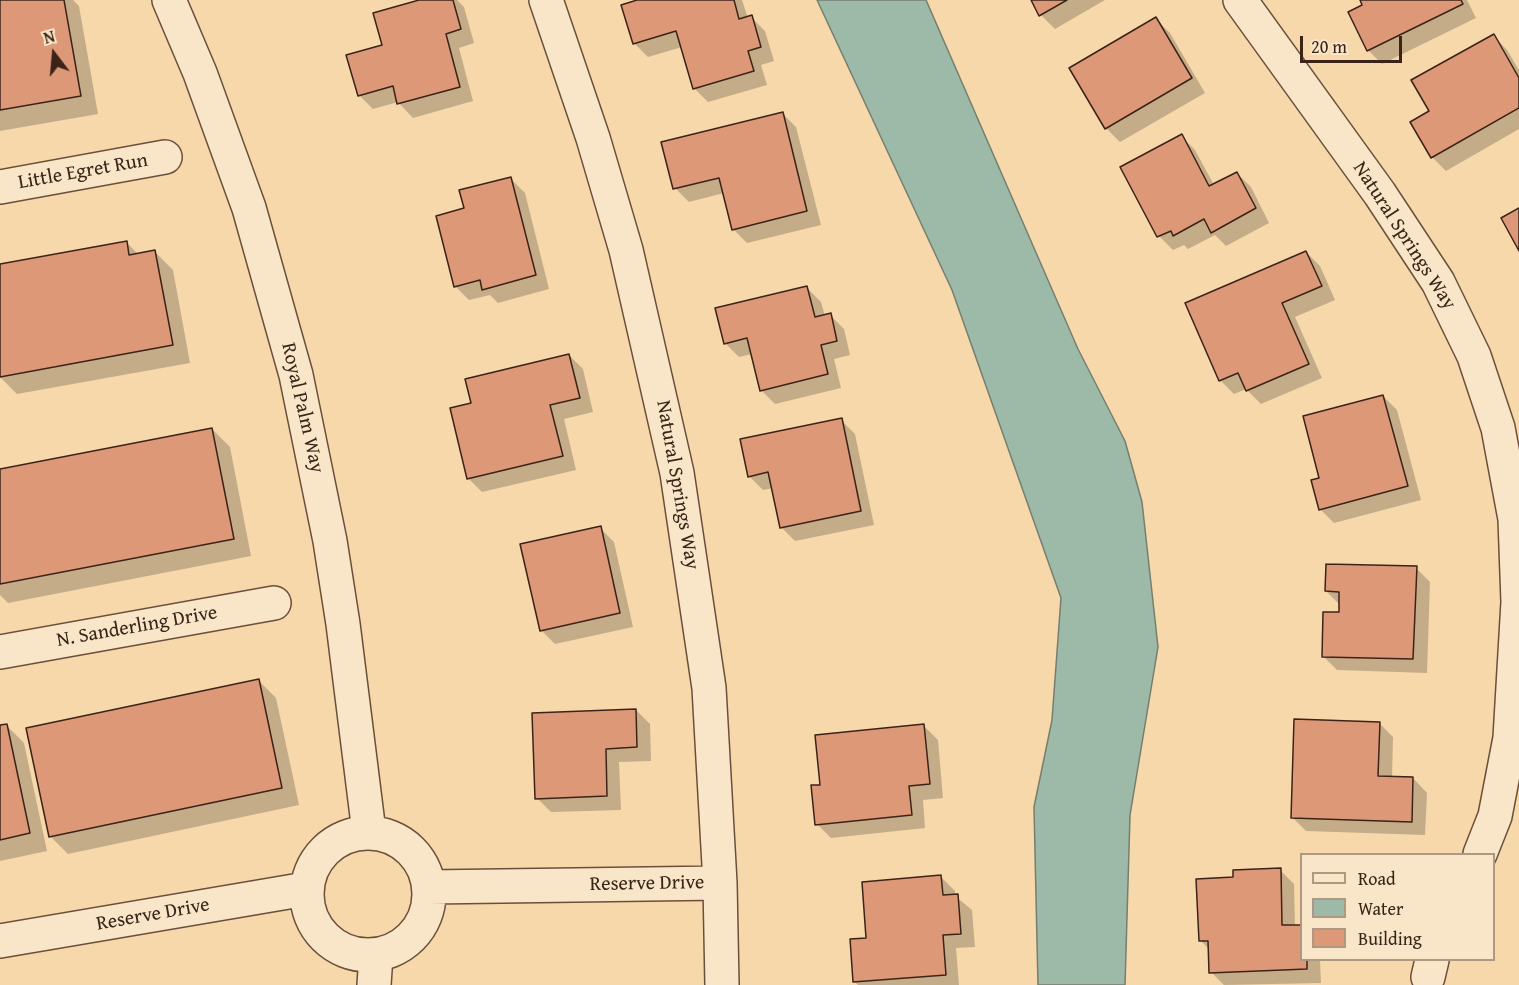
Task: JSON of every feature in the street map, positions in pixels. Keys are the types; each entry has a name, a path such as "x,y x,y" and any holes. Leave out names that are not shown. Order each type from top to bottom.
{"street":[{"name":"Royal Palm Way","path":"169,0 200,73 249,207 296,375 339,600 369,832"},
{"name":"Natural Springs Way","path":"546,0 582,106 626,250 677,474 709,688 720,883 723,985"},
{"name":"Natural Springs Way","path":"1240,0 1380,194 1438,282 1474,356 1498,428 1515,519 1518,613 1514,702 1506,770 1496,816 1481,853"},
{"name":"Little Egret Run","path":"0,187 165,157"},
{"name":"N. Sanderling Drive","path":"0,652 274,603"},
{"path":"369,832 389,836 408,846 424,866 429,887 429,901 423,921 413,936 396,948 375,970 330,943 316,927 308,911 306,889 312,867 325,849 348,835 369,832"},
{"name":"Reserve Drive","path":"429,887 720,883"},
{"name":"Reserve Drive","path":"0,941 306,889"}],"water":[{"path":"817,0 926,0 1078,349 1125,441 1142,502 1158,647 1130,815 1125,985 1038,985 1034,807 1052,720 1061,598 952,290"}],"building":[{"path":"0,0 64,0 81,96 0,110"},
{"path":"419,0 453,0 461,29 446,34 460,87 397,104 393,86 358,96 346,55 382,45 373,13"},
{"path":"637,0 734,0 739,19 752,15 761,47 748,51 754,71 693,89 676,31 633,44 621,5"},
{"path":"1031,0 1067,0 1039,16"},
{"path":"1360,0 1461,0 1463,4 1367,51 1348,12 1362,5"},
{"path":"1156,17 1192,78 1105,129 1069,68"},
{"path":"1494,34 1519,78 1519,108 1431,158 1410,122 1429,111 1411,80"},
{"path":"783,112 807,211 732,230 719,178 673,189 661,142"},
{"path":"1182,134 1209,186 1237,172 1256,208 1211,233 1204,219 1173,236 1171,231 1157,237 1120,167"},
{"path":"511,177 536,275 482,290 480,280 454,287 436,216 464,208 459,190"},
{"path":"1519,208 1519,251 1501,218"},
{"path":"127,241 129,255 155,250 173,345 0,377 0,264"},
{"path":"1306,251 1322,286 1282,303 1309,364 1246,391 1238,373 1219,381 1185,303"},
{"path":"807,286 815,317 831,313 837,341 821,345 828,374 760,391 747,338 724,344 715,308"},
{"path":"569,354 580,398 550,405 563,456 467,479 450,408 471,403 465,379"},
{"path":"1383,395 1408,486 1319,510 1311,480 1319,478 1303,416"},
{"path":"842,418 861,511 780,528 768,472 748,477 740,439"},
{"path":"212,428 234,539 0,584 0,469"},
{"path":"601,526 620,613 540,631 520,544"},
{"path":"1326,564 1417,566 1413,659 1322,657 1323,612 1339,612 1339,592 1325,591"},
{"path":"259,679 282,788 49,837 26,728"},
{"path":"636,709 637,747 606,749 607,796 535,799 532,713"},
{"path":"1294,719 1380,722 1378,776 1413,777 1412,822 1291,818"},
{"path":"7,724 30,833 0,840 0,725"},
{"path":"924,724 930,784 909,786 912,815 815,825 811,785 820,785 815,735"},
{"path":"1281,868 1282,925 1300,925 1300,961 1307,961 1307,969 1209,973 1208,941 1199,941 1196,879 1233,877 1233,870"},
{"path":"941,875 943,895 958,894 961,934 943,935 946,975 853,982 850,939 866,938 862,882"}]}
